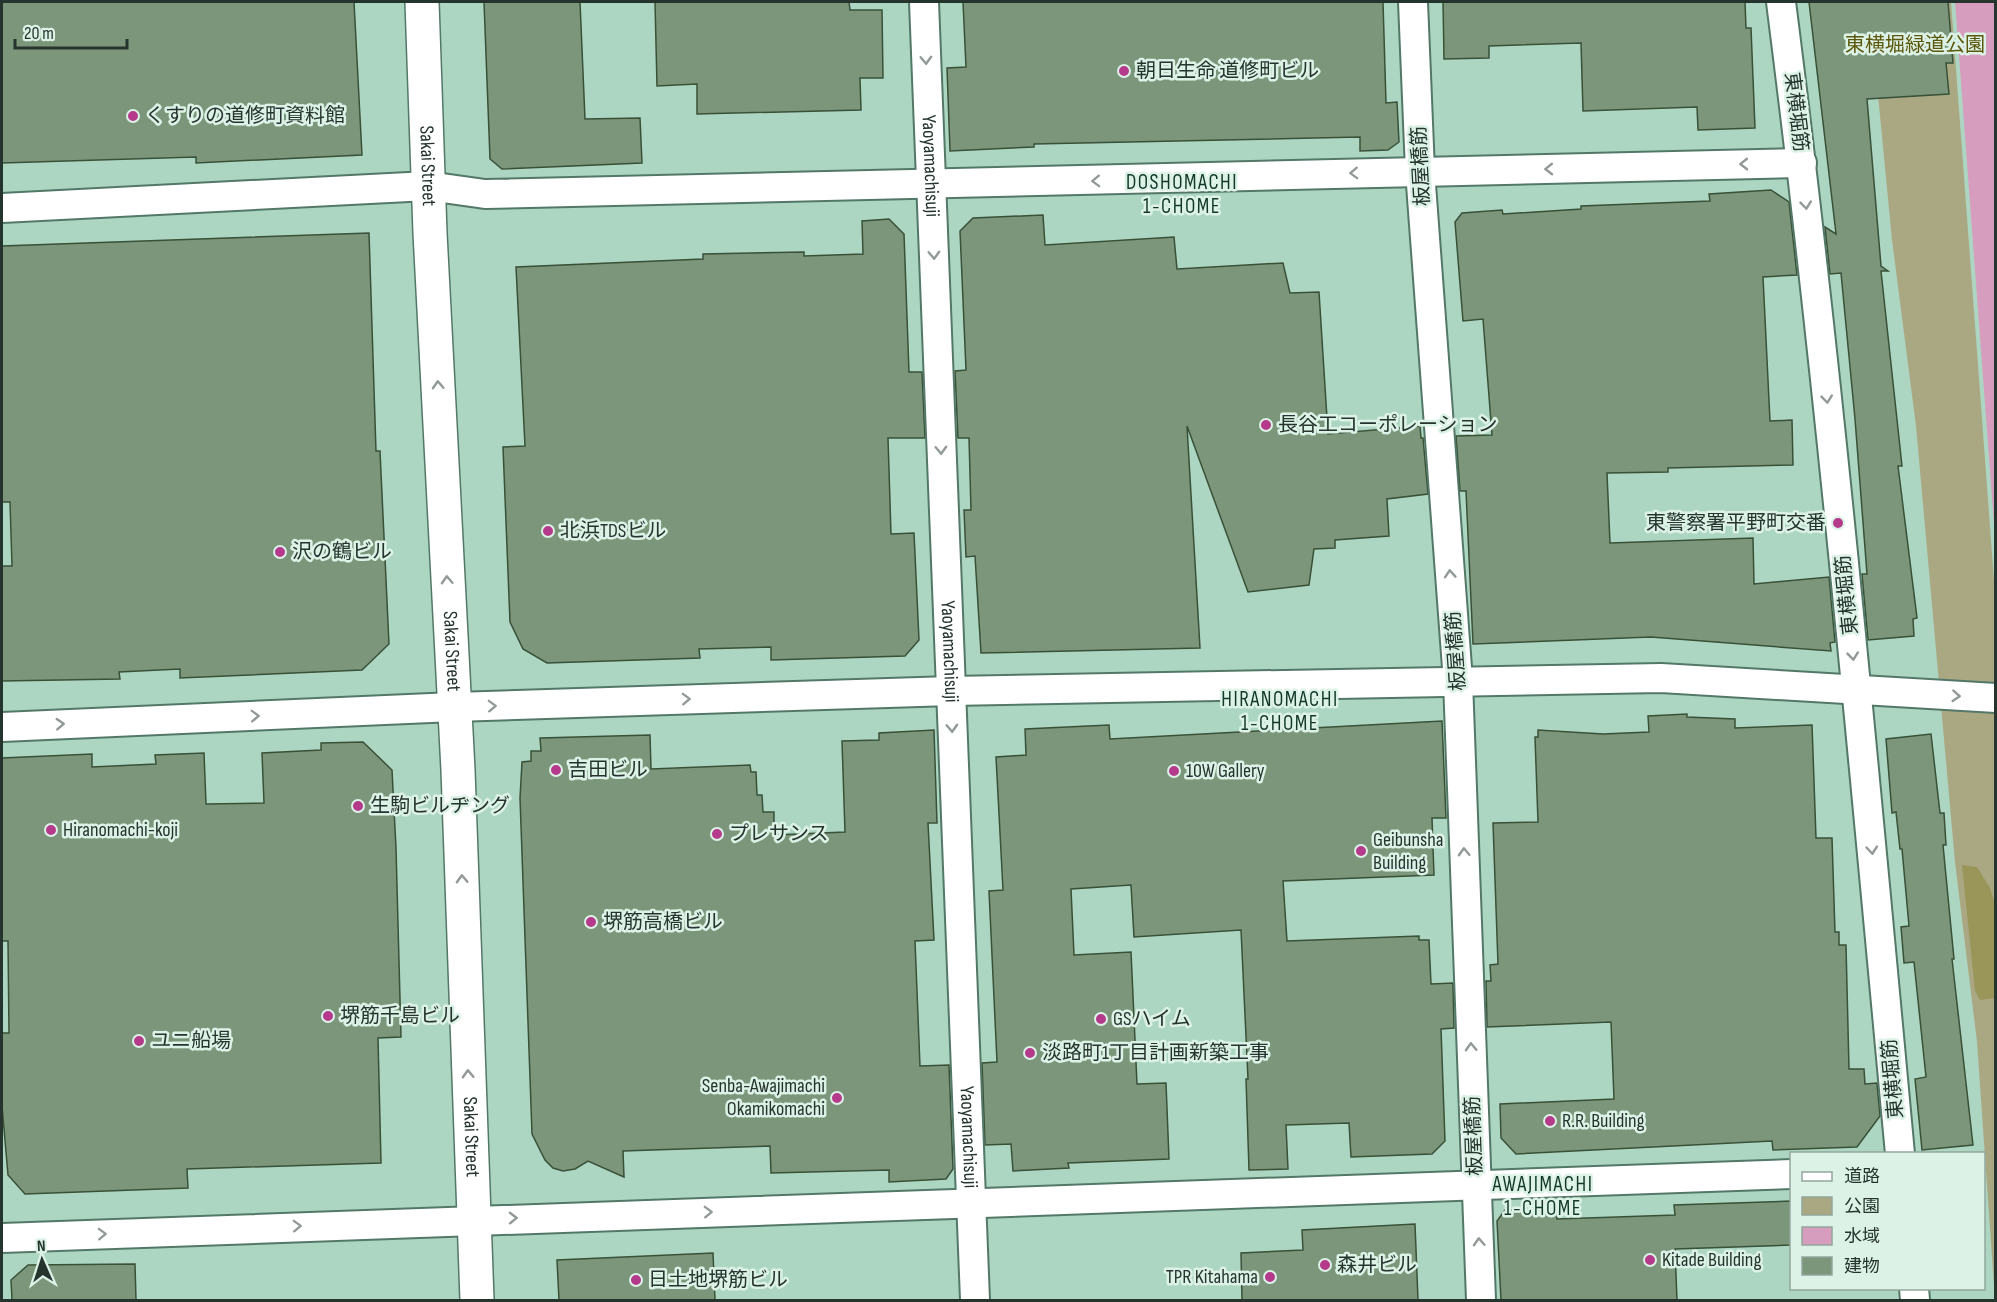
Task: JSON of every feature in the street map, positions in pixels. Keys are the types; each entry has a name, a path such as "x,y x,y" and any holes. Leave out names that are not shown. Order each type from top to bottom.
{"main road":[{"name":"Sakai Street","path":"423,2 428,186 458,770 477,1300"}],"street":[{"name":"Yaoyamachisuji","path":"924,2 975,1300"},
{"name":"板屋橋筋","path":"1413,2 1420,171 1458,681 1481,1300"},
{"name":"東横堀筋","path":"1781,2 1802,163 1857,690 1900,1152"},
{"path":"2,208 428,186 485,194 931,186 1420,171 1802,163"},
{"path":"2,727 453,707 951,691 1661,678 1995,698"},
{"path":"2,1238 473,1219 971,1204 1790,1174"}],"green space":[{"name":"東横堀緑道公園","path":"1869,2 1951,2 1996,607 1995,1300 1977,1042 1955,862 1916,426 1892,240"}],"shaded area":[{"path":"1962,865 1977,867 1990,888 1995,904 1995,998 1980,1000 1975,991"}],"water":[{"path":"1955,2 1995,2 1995,538"}],"building":[{"path":"2,2 354,2 362,155 196,163 196,157 2,163"},
{"path":"484,2 580,2 585,119 640,118 642,163 502,169 490,159"},
{"path":"655,2 849,2 850,10 882,10 883,78 860,78 861,110 697,114 697,84 657,86"},
{"path":"963,2 1383,2 1386,103 1397,102 1399,142 1388,150 1360,151 1360,137 1034,144 1034,147 950,151 947,68 966,67"},
{"path":"1443,2 1745,2 1746,28 1751,28 1755,128 1698,130 1697,107 1583,111 1581,43 1489,46 1489,58 1444,59"},
{"path":"1809,2 1948,2 1953,63 1946,63 1949,94 1867,99 1881,266 1888,271 1881,271 1902,466 1898,466 1917,618 1913,619 1914,636 1868,640 1862,574 1867,574 1855,419 1841,273 1830,274 1825,227 1836,234"},
{"path":"1771,190 1789,202 1797,275 1763,277 1770,421 1792,420 1793,465 1668,468 1668,472 1607,473 1610,543 1753,538 1754,584 1829,577 1835,642 1830,643 1831,651 1651,637 1473,644 1466,491 1460,491 1456,436 1492,435 1483,319 1463,321 1455,222 1462,213 1502,210 1503,214 1581,209 1581,206 1710,201 1709,194"},
{"path":"1043,215 1045,245 1174,237 1177,269 1283,263 1290,293 1319,292 1328,434 1420,426 1428,494 1387,499 1389,536 1335,540 1335,548 1314,549 1309,585 1248,592 1187,426 1200,648 981,653 975,556 966,557 964,510 971,510 969,438 958,438 955,371 966,370 960,231 973,218"},
{"path":"889,219 904,234 909,372 922,372 925,438 888,438 891,534 914,533 919,640 905,656 771,660 771,647 699,649 700,658 547,663 523,649 510,622 503,447 525,446 516,267 703,259 703,254 804,252 804,256 863,254 862,221"},
{"path":"369,233 376,451 380,451 389,644 362,670 180,678 180,669 119,672 120,679 2,681 2,566 12,566 10,502 2,502 2,246"},
{"path":"1687,714 1687,717 1735,719 1735,728 1812,725 1816,838 1832,838 1835,932 1839,932 1839,945 1846,945 1849,1069 1864,1069 1865,1084 1877,1083 1880,1116 1857,1147 1773,1150 1772,1141 1516,1154 1501,1138 1500,1104 1614,1099 1611,1022 1487,1027 1486,981 1491,981 1490,965 1498,964 1493,823 1538,822 1535,737 1538,737 1538,730 1603,734 1649,732 1648,716"},
{"path":"1442,721 1446,818 1432,818 1434,875 1283,881 1287,941 1419,936 1419,940 1429,940 1431,984 1453,983 1454,1028 1441,1029 1445,1141 1432,1154 1351,1157 1349,1123 1286,1125 1288,1169 1249,1170 1246,1079 1248,1079 1241,930 1134,937 1131,885 1071,889 1074,955 1131,952 1137,1084 1166,1083 1169,1159 1068,1163 1069,1168 1013,1171 1011,1144 985,1145 982,1063 997,1062 989,891 1003,890 996,757 1026,755 1025,729 1109,725 1110,739"},
{"path":"934,730 937,823 928,823 934,940 915,941 920,1066 949,1065 953,1169 946,1179 889,1182 889,1170 771,1173 770,1146 623,1151 624,1177 588,1161 575,1169 563,1171 553,1168 545,1160 532,1134 520,798 522,762 531,761 531,751 541,751 540,738 650,735 651,769 750,765 751,772 756,772 757,795 762,795 763,812 774,812 774,835 845,832 842,741 879,740 879,733"},
{"path":"1931,734 1940,813 1944,813 1946,845 1943,845 1954,959 1952,959 1973,1145 1922,1150 1915,1079 1926,1077 1914,962 1904,963 1901,927 1909,926 1902,849 1900,849 1896,812 1892,813 1886,739"},
{"path":"363,742 392,770 396,848 401,1037 378,1038 381,1163 187,1169 188,1188 25,1194 8,1175 2,1106 2,1033 9,1033 8,941 2,941 2,758 92,754 92,767 156,764 155,755 204,753 206,804 264,803 262,753 321,750 321,743"},
{"path":"1790,1201 1790,1245 1675,1249 1677,1300 1501,1300 1497,1221 1505,1210 1556,1209 1557,1219 1675,1215 1674,1205"},
{"path":"1415,1224 1418,1300 1242,1300 1241,1253 1303,1250 1302,1230"},
{"name":"日土地堺筋ビル","path":"713,1253 715,1300 559,1300 557,1260"},
{"path":"135,1264 136,1300 12,1300 11,1280 28,1265"}],"place":[{"name":"朝日生命 道修町ビル","path":"1124,71"},
{"name":"くすりの道修町資料館","path":"133,116"},
{"name":"長谷工コーポレーション","path":"1266,425"},
{"name":"東警察署平野町交番","path":"1838,523"},
{"name":"北浜TDSビル","path":"548,531"},
{"name":"沢の鶴ビル","path":"280,552"},
{"name":"吉田ビル","path":"556,770"},
{"name":"10W Gallery","path":"1174,771"},
{"name":"生駒ビルヂング","path":"358,806"},
{"name":"Hiranomachi-koji","path":"51,830"},
{"name":"プレサンス","path":"717,834"},
{"name":"Geibunsha Building","path":"1361,851"},
{"name":"堺筋高橋ビル","path":"591,922"},
{"name":"堺筋千島ビル","path":"328,1016"},
{"name":"GSハイム","path":"1101,1019"},
{"name":"ユニ船場","path":"139,1041"},
{"name":"淡路町1丁目計画新築工事","path":"1030,1053"},
{"name":"Senba-Awajimachi Okamikomachi","path":"837,1098"},
{"name":"R.R. Building","path":"1550,1121"},
{"name":"Kitade Building","path":"1650,1260"},
{"name":"森井ビル","path":"1325,1265"},
{"name":"TPR Kitahama","path":"1270,1277"},
{"name":"日土地堺筋ビル","path":"636,1280"}],"district":[{"name":"DOSHOMACHI 1-CHOME","path":"1182,194"},
{"name":"HIRANOMACHI 1-CHOME","path":"1280,711"},
{"name":"AWAJIMACHI 1-CHOME","path":"1543,1196"}]}
